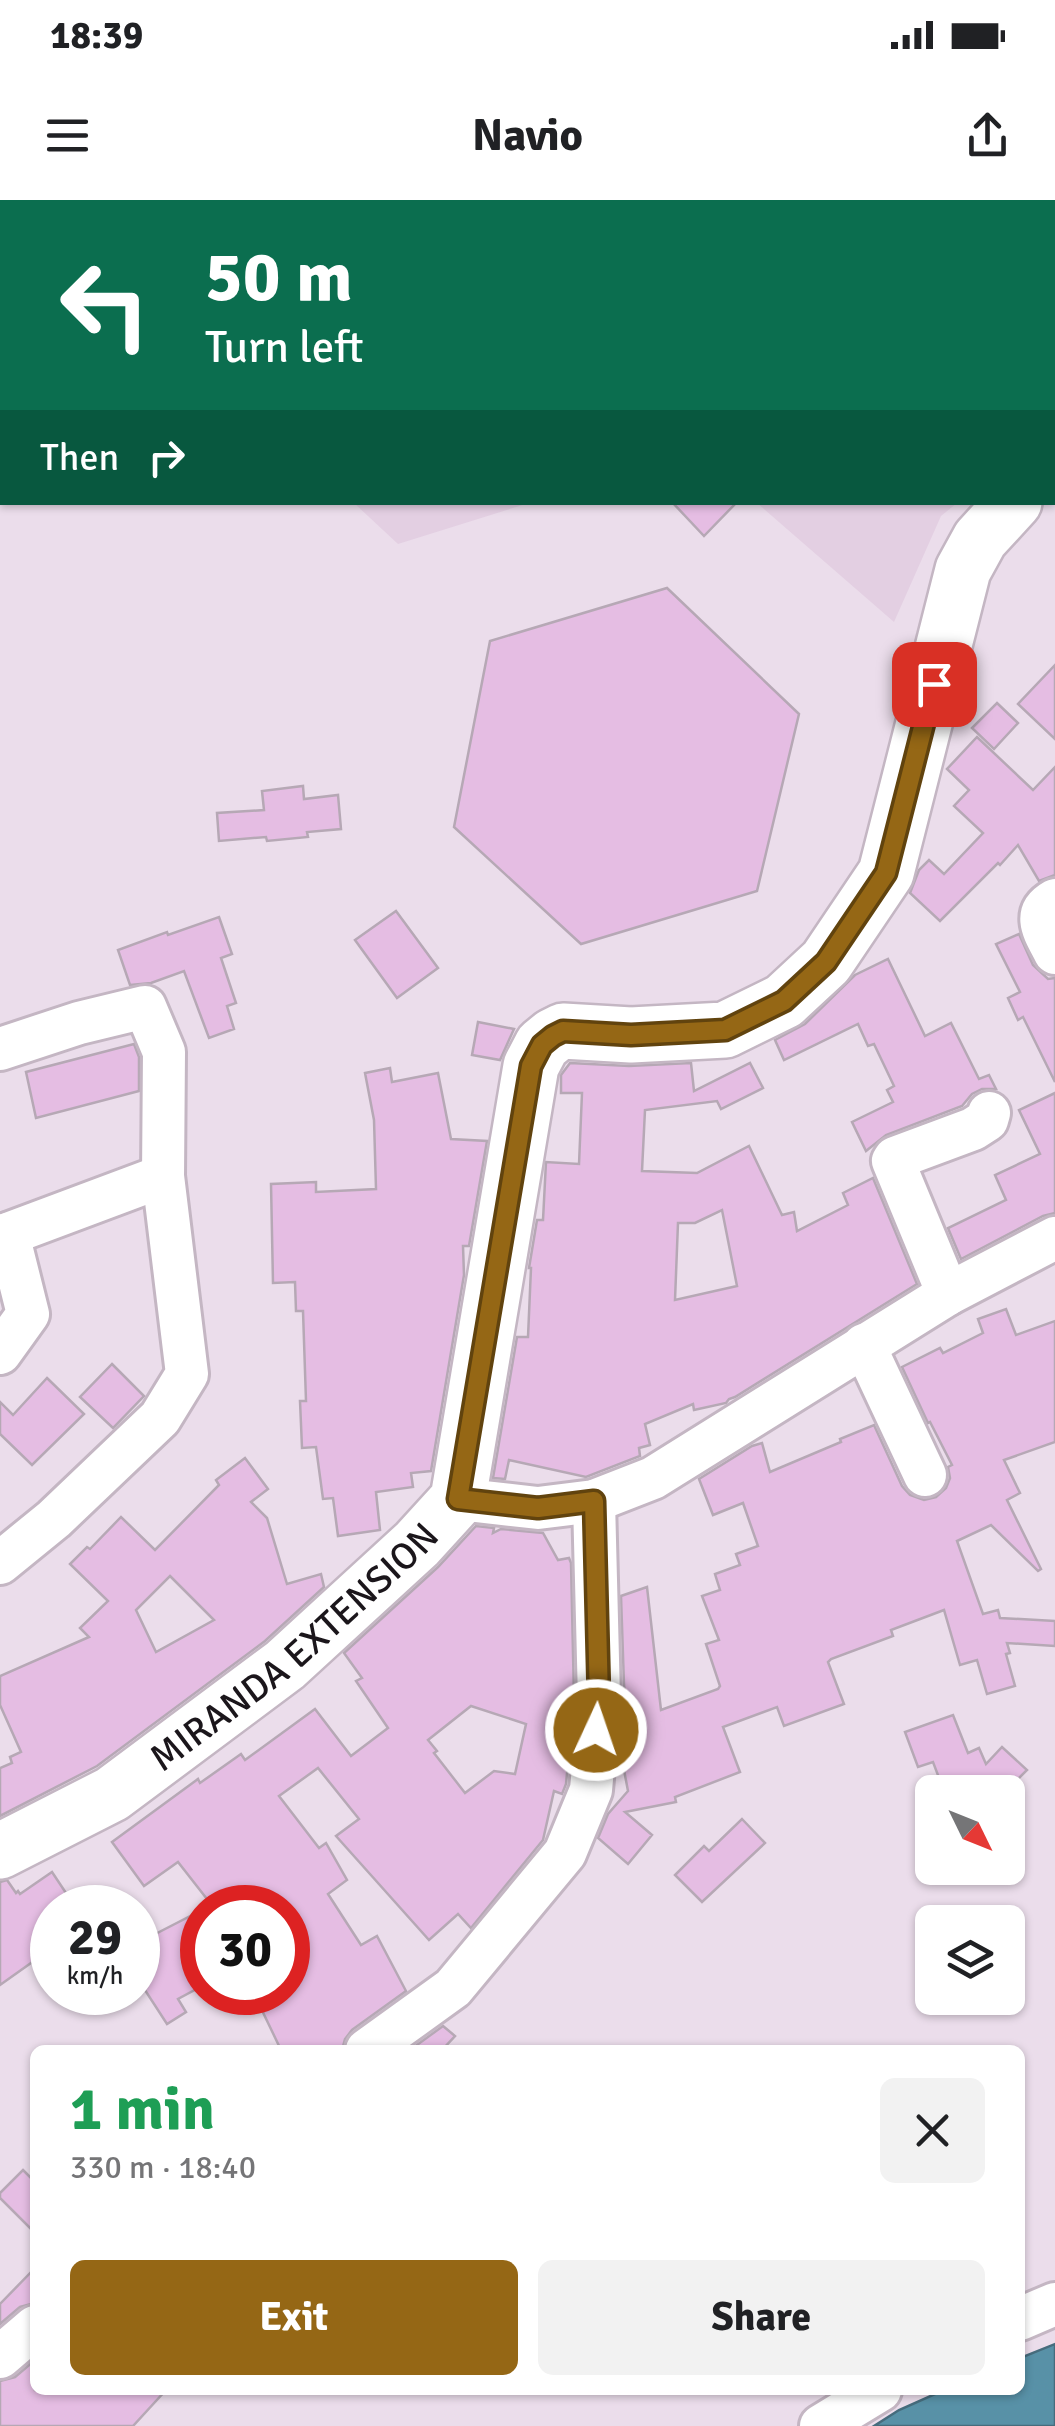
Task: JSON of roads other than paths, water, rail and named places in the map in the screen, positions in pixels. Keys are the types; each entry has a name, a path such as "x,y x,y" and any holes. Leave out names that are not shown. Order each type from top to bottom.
{"main road":[{"name":"MIRANDA EXTENSION","path":"0,1851 112,1794 285,1665 417,1544 458,1499 531,1066 542,1045 563,1031 631,1035 725,1030 784,1001 826,962 886,873 963,570 980,539 1011,505"}],"street":[{"path":"1055,900 1045,905 1041,917 1055,953"},
{"path":"0,1049 78,1023 145,1008 164,1052 163,1176 188,1374 160,1418 0,1563"},
{"path":"948,1294 893,1162 894,1158 972,1129 987,1120 989,1114"},
{"path":"0,1353 28,1314 4,1236 163,1176"},
{"path":"458,1499 538,1508 594,1501 653,1478 948,1294 1055,1238"},
{"path":"864,1345 925,1475"},
{"path":"375,2045 453,1988 565,1853 591,1790 599,1699 594,1501"},
{"path":"1025,2316 1055,2304"},
{"path":"0,2357 30,2332"},
{"path":"821,2426 872,2395"}],"water":[{"path":"1055,2344 1055,2426 874,2426 933,2395 1025,2395 1025,2356"}]}
